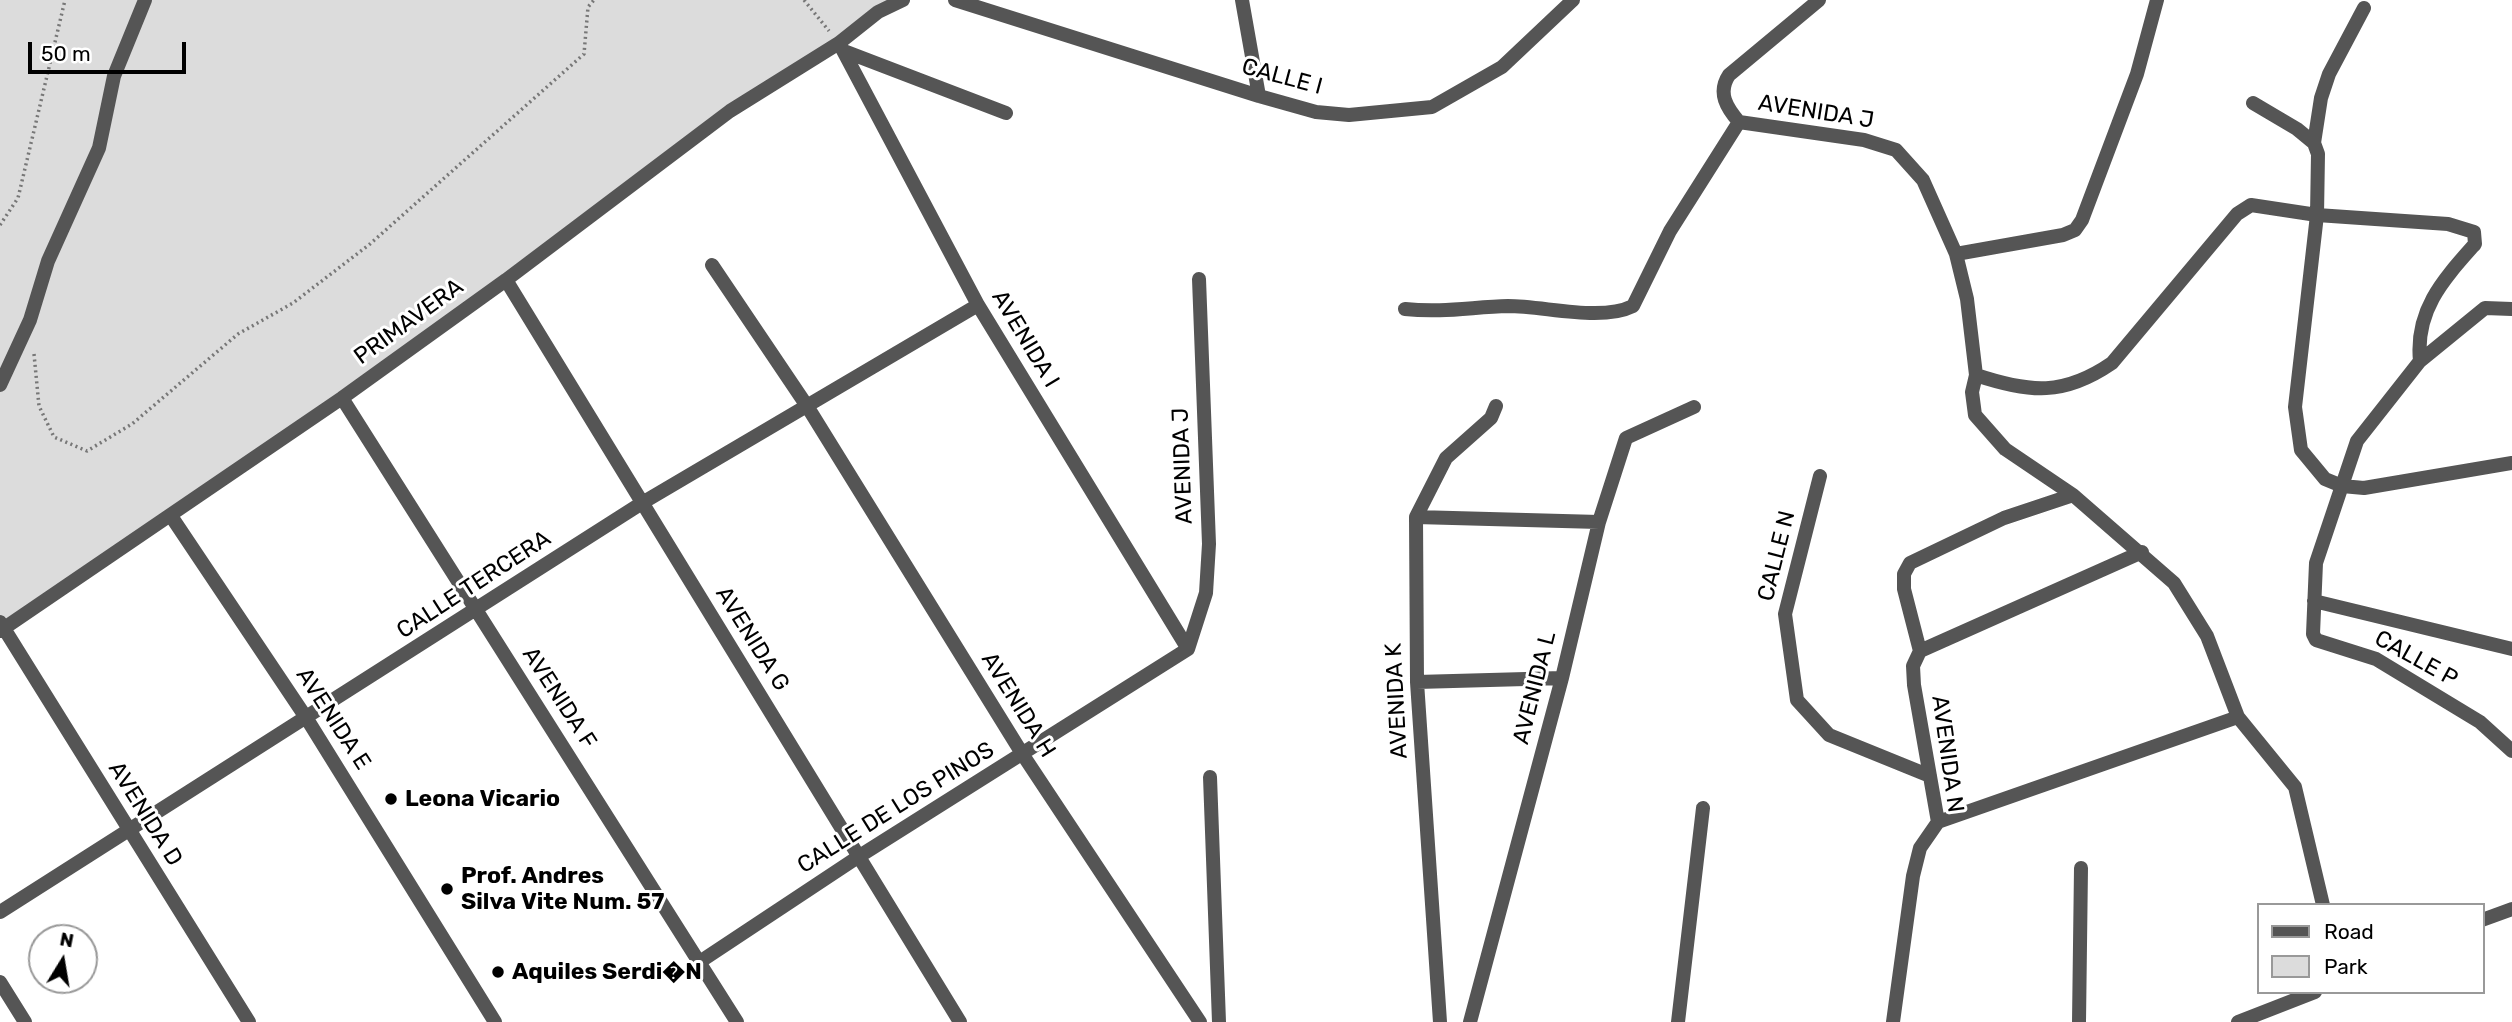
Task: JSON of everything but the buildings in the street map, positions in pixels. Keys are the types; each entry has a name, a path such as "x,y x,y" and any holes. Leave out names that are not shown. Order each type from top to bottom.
{"street":[{"path":"0,385 30,320 48,261 99,148 114,76 145,0"},
{"path":"903,0 878,12 841,47 1006,113"},
{"name":"CALLE I","path":"955,0 1259,96 1315,112 1349,115 1432,107 1502,67 1573,0"},
{"path":"1242,0 1259,96"},
{"name":"AVENIDA J","path":"1819,0 1729,75 1724,83 1725,105 1739,122 1864,139 1895,150 1923,180 1956,254 1967,299 1976,375 1972,392 1975,415 1983,428 2005,449 2073,495"},
{"path":"1956,254 2063,235 2075,230 2082,220 2137,74 2157,0"},
{"path":"2364,8 2329,74 2321,98 2314,143 2318,154 2317,215 2295,407 2301,450 2325,479 2342,486 2364,488 2512,463"},
{"name":"PRIMAVERA","path":"2,627 171,516 342,398 506,280 730,111 841,47"},
{"name":"AVENIDA I","path":"841,47 978,305 1188,649"},
{"path":"2253,103 2314,143"},
{"path":"1405,309 1437,313 1504,306 1596,313 1621,312 1633,306 1670,231 1739,122"},
{"path":"1976,375 2004,384 2035,388 2064,387 2086,381 2112,363 2237,214 2252,205 2317,215 2448,224 2474,232 2475,244 2435,289 2418,340 2420,361"},
{"name":"AVENIDA H","path":"712,265 807,406 1023,755 1200,1022"},
{"name":"AVENIDA J","path":"1188,649 1206,593 1209,544 1199,279"},
{"name":"AVENIDA G","path":"506,280 960,1022"},
{"name":"CALLE TERCERA","path":"0,912 307,719 642,503 978,305"},
{"name":"CALLE P","path":"2512,309 2485,308 2420,361 2357,441 2316,563 2313,634 2316,640 2376,659 2480,722 2512,751"},
{"name":"AVENIDA F","path":"342,398 701,961 737,1022"},
{"name":"AVENIDA K","path":"1440,1022 1417,682 1416,517 1446,458 1491,418 1496,406"},
{"name":"AVENIDA L","path":"1470,1022 1562,678 1599,522 1626,438 1694,407"},
{"name":"CALLE N","path":"1820,476 1785,614 1797,700 1829,735 1930,776"},
{"path":"2073,495 2142,552 2174,583 2207,636 2238,717 2295,787 2323,903"},
{"name":"AVENIDA N","path":"1893,1022 1913,876 1920,848 1938,822 1914,685 1913,666 1920,651 1903,589 1904,574 1910,563 2004,518 2073,495"},
{"name":"AVENIDA E","path":"171,516 307,719 495,1022"},
{"path":"1416,517 1599,522"},
{"path":"1920,651 2142,552"},
{"path":"2314,601 2512,649"},
{"name":"AVENIDA D","path":"2,627 249,1022"},
{"name":"CALLE DE LOS PINOS","path":"701,961 858,857 1188,649"},
{"path":"1417,682 1562,678"},
{"path":"1938,822 2238,717"},
{"path":"1210,777 1219,1022"},
{"path":"1678,1022 1703,808"},
{"path":"2079,1022 2081,868"},
{"path":"2484,919 2512,909"},
{"path":"0,982 25,1022"},
{"path":"2238,1022 2310,994"}],"path":[{"path":"0,225 18,198 65,0"},
{"path":"30,320 39,406 54,437 88,451 132,424 238,334 293,303 370,244 584,54 588,7 594,0"},
{"path":"804,0 841,47"}],"green space":[{"path":"0,0 903,0 730,111 342,398 0,631"}],"place":[{"name":"Leona Vicario","path":"391,799"},
{"name":"Prof. Andres Silva Vite Num. 57","path":"447,889"},
{"name":"Aquiles Serdi�N","path":"498,972"}]}
